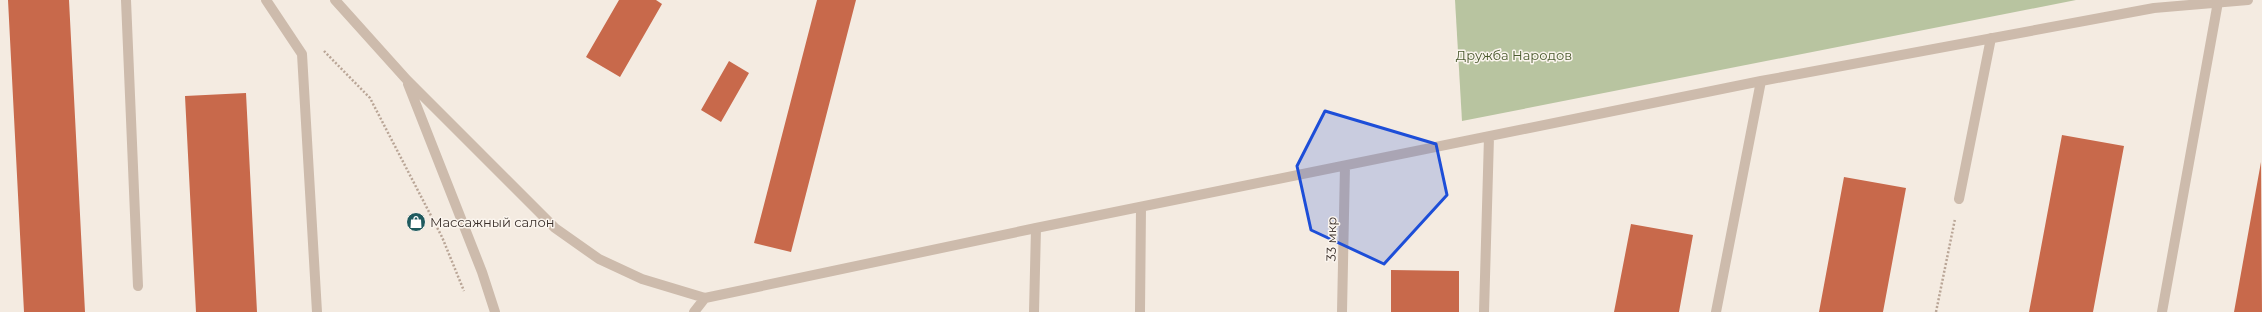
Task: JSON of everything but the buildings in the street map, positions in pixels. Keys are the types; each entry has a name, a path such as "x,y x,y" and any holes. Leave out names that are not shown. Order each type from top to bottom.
{"street":[{"path":"126,0 138,286"},
{"path":"266,0 302,54 317,312"},
{"path":"335,0 407,80 555,228 599,259 642,279 705,298 1036,228 1760,81 2154,8 2248,0"},
{"path":"2162,312 2218,2"},
{"path":"1959,199 1991,38"},
{"path":"407,80 482,272 495,312"},
{"path":"1716,312 1760,81"},
{"path":"1484,312 1489,137"},
{"name":"33 мкр","path":"1342,312 1345,166"},
{"path":"1140,312 1141,207"},
{"path":"1034,312 1036,228"},
{"path":"694,312 705,298"}],"path":[{"path":"319,46 370,98 442,237 466,298"},
{"path":"1936,312 1959,199"}],"highlighted area":[{"path":"1325,111 1436,144 1447,195 1384,264 1311,230 1297,166"}],"green space":[{"name":"Дружба Народов","path":"1455,0 2076,0 1462,121"}],"place":[{"name":"Массажный салон","path":"416,222"}]}
